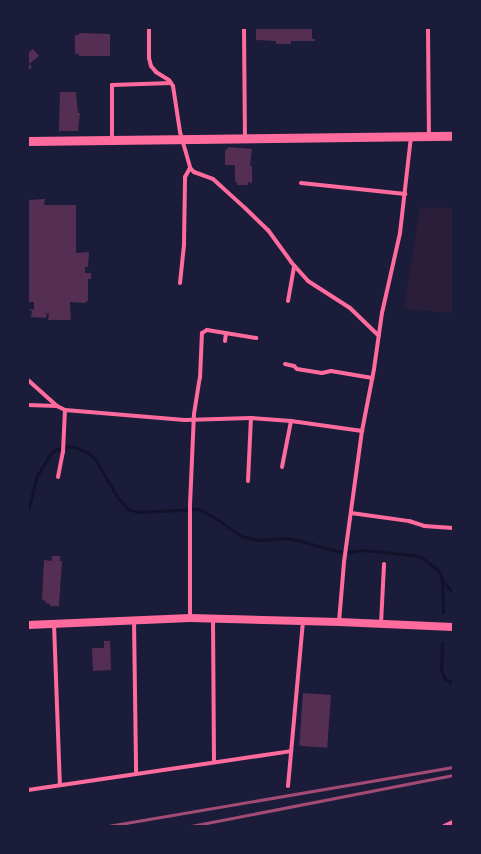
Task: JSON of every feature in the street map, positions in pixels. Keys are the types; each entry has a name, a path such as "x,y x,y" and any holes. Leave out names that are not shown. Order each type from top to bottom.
{"highway":[{"path":"28,141 453,136"}],"main road":[{"path":"28,625 190,618 453,627"}],"street":[{"path":"149,28 149,58 151,66 171,84 182,140 190,168 194,172 213,179 275,238 294,266 308,281 350,308 379,336"},
{"path":"244,28 245,139"},
{"path":"428,28 429,136"},
{"path":"112,141 112,85 171,84"},
{"path":"339,622 346,544 362,431 379,336 400,233 411,137"},
{"path":"180,283 184,244 185,177 190,168"},
{"path":"300,183 405,194"},
{"path":"288,302 294,266"},
{"path":"190,618 189,513 195,420 194,414 200,378 202,333 207,330 256,338"},
{"path":"225,341 226,333"},
{"path":"285,364 294,366 297,369 316,372 331,371 372,378"},
{"path":"28,380 57,406 65,410 195,420 250,418 291,421 362,431"},
{"path":"28,405 57,406"},
{"path":"58,477 63,452 65,410"},
{"path":"248,481 250,418"},
{"path":"282,467 291,421"},
{"path":"351,513 409,521 424,526 453,528"},
{"path":"381,624 384,564"},
{"path":"213,619 214,762"},
{"path":"134,621 136,773"},
{"path":"288,786 303,621"},
{"path":"54,624 60,785"},
{"path":"28,790 292,751"},
{"path":"444,826 453,822"}],"shaded area":[{"path":"420,207 453,208 453,313 404,309"}],"building":[{"path":"256,28 312,28 312,39 315,39 315,41 291,41 291,44 276,44 276,41 256,40"},
{"path":"79,33 110,34 110,56 79,56 79,54 75,54 75,35 79,35"},
{"path":"33,49 39,56 29,64 32,67 29,70 28,53"},
{"path":"60,92 76,92 78,113 80,113 78,131 59,131"},
{"path":"229,147 252,149 250,166 252,166 252,183 248,182 248,185 237,185 237,182 235,182 235,165 225,165 225,151"},
{"path":"45,199 44,205 76,205 76,253 89,252 88,267 85,267 85,273 91,273 91,279 88,279 88,301 86,301 86,303 70,302 71,320 48,320 49,313 47,313 46,318 31,317 32,311 30,311 30,309 34,310 34,302 28,302 28,200"},
{"path":"52,556 60,556 60,561 62,561 59,606 50,606 50,604 46,603 46,601 42,600 44,560 52,561"},
{"path":"104,641 110,641 111,670 93,671 92,648 104,648"},
{"path":"303,693 331,695 327,748 299,746"}],"waterway":[{"path":"28,511 37,476 50,454 55,450 68,446 75,447 87,452 95,459 118,498 128,509 138,512 198,509 214,517 241,536 258,540 284,538 337,551 351,552 362,550 421,557 439,571 442,580 443,612"},
{"path":"442,580 453,593"},
{"path":"442,643 441,670 444,678 453,683"}],"railway":[{"path":"108,826 453,767"},
{"path":"191,826 453,775"}]}
